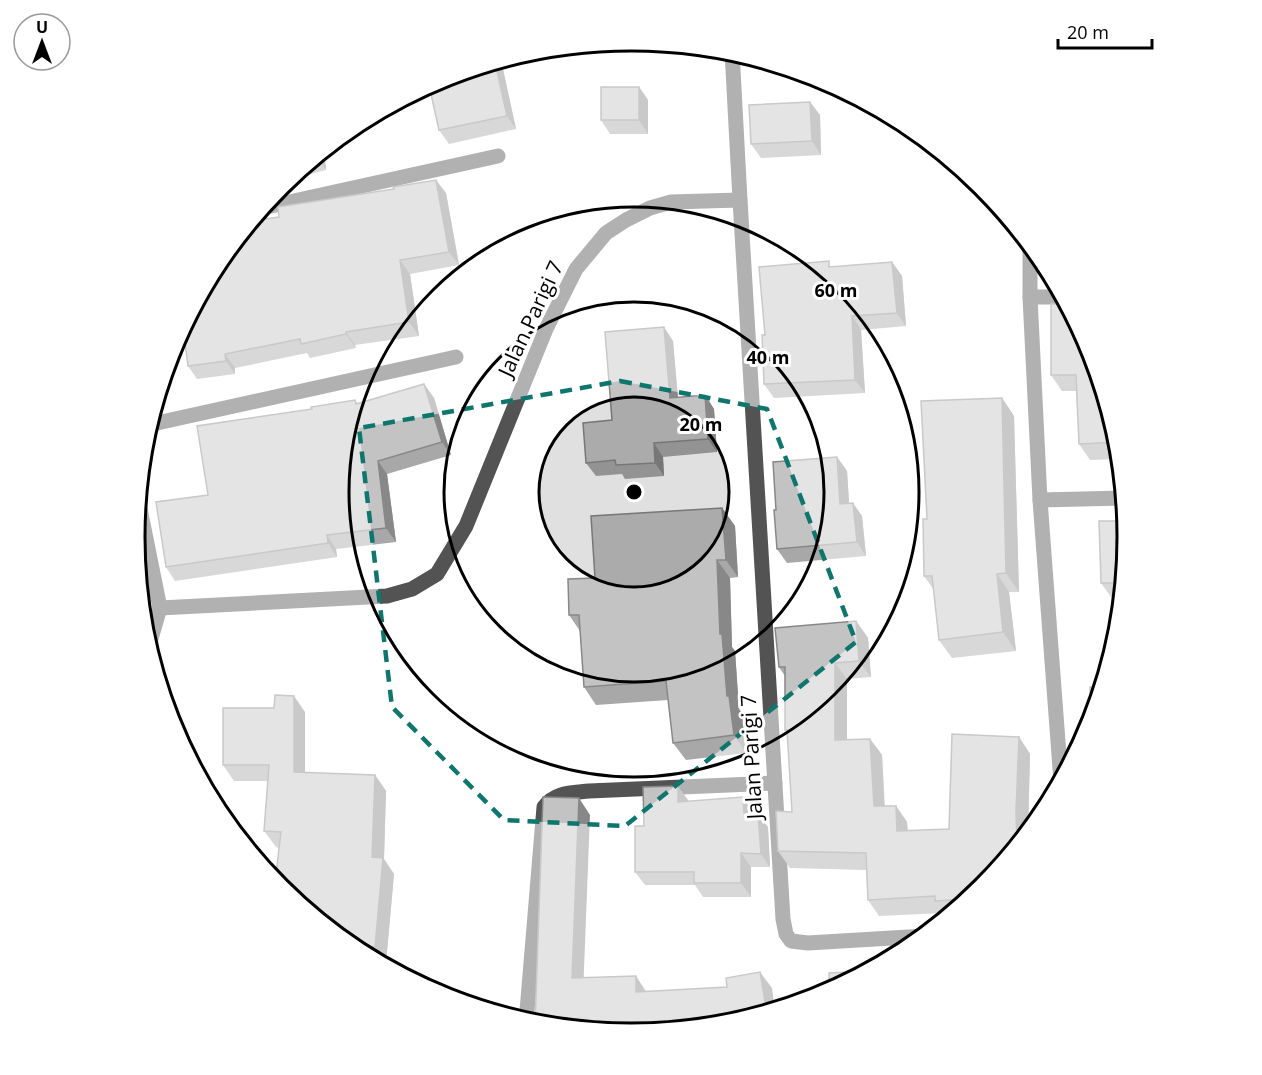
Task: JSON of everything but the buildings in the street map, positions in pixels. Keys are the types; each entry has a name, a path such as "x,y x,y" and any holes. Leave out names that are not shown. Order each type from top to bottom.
{"street":[{"path":"733,62 741,200"},
{"path":"276,205 498,156"},
{"name":"Jalan Parigi 7","path":"160,608 387,596 412,589 437,574 466,526 546,329 576,268 606,233 650,208 671,202 741,200 783,919 786,934 791,941 807,943 908,937"},
{"path":"1030,259 1040,500 1060,766"},
{"path":"1030,297 1054,297"},
{"path":"159,423 456,357"},
{"path":"1040,500 1115,498"},
{"path":"145,534 160,608 154,630"},
{"path":"527,1013 544,807 550,798 588,791 775,783"}],"highlighted area":[{"path":"620,381 767,409 856,642 625,826 504,820 392,707 359,428"}]}
